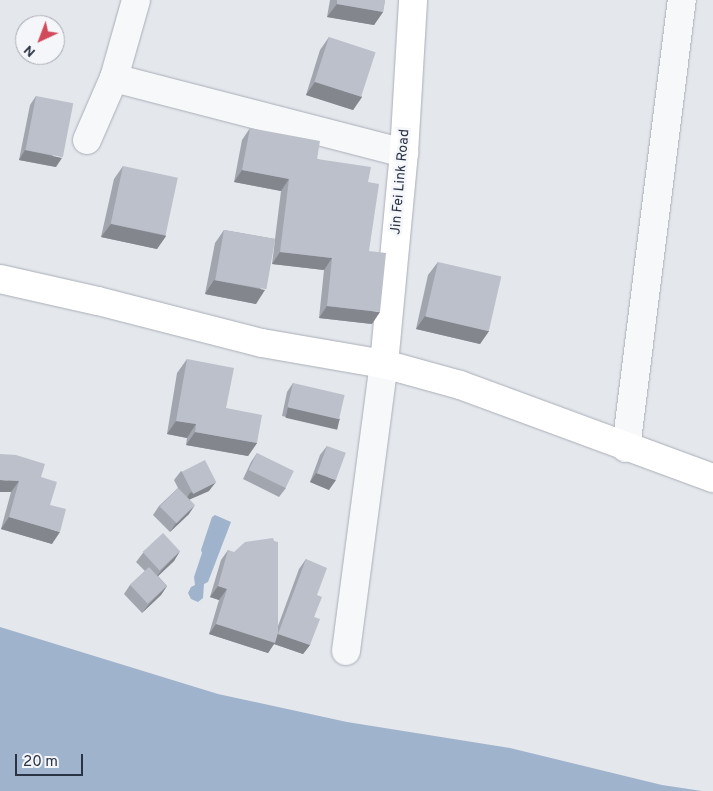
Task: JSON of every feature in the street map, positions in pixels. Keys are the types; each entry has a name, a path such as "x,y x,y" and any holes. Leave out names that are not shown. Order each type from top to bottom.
{"main road":[{"name":"Jin Fei Link Road","path":"384,364 404,153 413,0"},
{"path":"0,279 98,301 262,343 384,364 460,385 626,448 713,478"}],"street":[{"path":"88,140 114,78 136,0"},
{"path":"626,448 682,0"},
{"path":"114,78 404,153"},
{"path":"346,651 384,364"}],"water":[{"path":"215,515 231,522 208,582 204,584 203,598 198,602 191,599 188,593 191,587 195,585 194,577 202,553 201,550 212,517"},
{"path":"0,627 218,694 347,722 510,748 662,785 702,791 0,791"}],"building":[{"path":"337,0 385,0 383,12 337,4"},
{"path":"329,37 376,52 361,97 314,82"},
{"path":"36,96 73,103 63,157 26,150"},
{"path":"250,128 320,141 317,159 371,167 368,182 379,184 369,251 386,253 380,312 327,306 332,258 280,252 289,179 242,170"},
{"path":"123,166 178,178 166,235 111,224"},
{"path":"224,230 275,239 266,289 215,280"},
{"path":"438,262 501,277 489,331 425,317"},
{"path":"187,359 234,368 226,408 262,415 257,443 195,432 196,424 176,421"},
{"path":"293,383 345,395 339,419 287,407"},
{"path":"327,446 346,453 336,480 317,473"},
{"path":"257,453 294,471 286,488 249,470"},
{"path":"0,454 16,455 45,464 41,477 57,482 50,505 66,509 60,532 9,517 19,481 0,480"},
{"path":"205,460 216,482 193,494 182,472"},
{"path":"178,488 195,505 177,523 160,506"},
{"path":"163,533 180,551 160,570 143,552"},
{"path":"273,538 274,541 278,542 278,633 275,643 216,624 227,589 218,586 228,550 234,552 245,542"},
{"path":"306,559 327,568 317,595 322,597 314,617 320,619 310,645 278,634"},
{"path":"149,567 167,586 148,604 130,585"}]}
